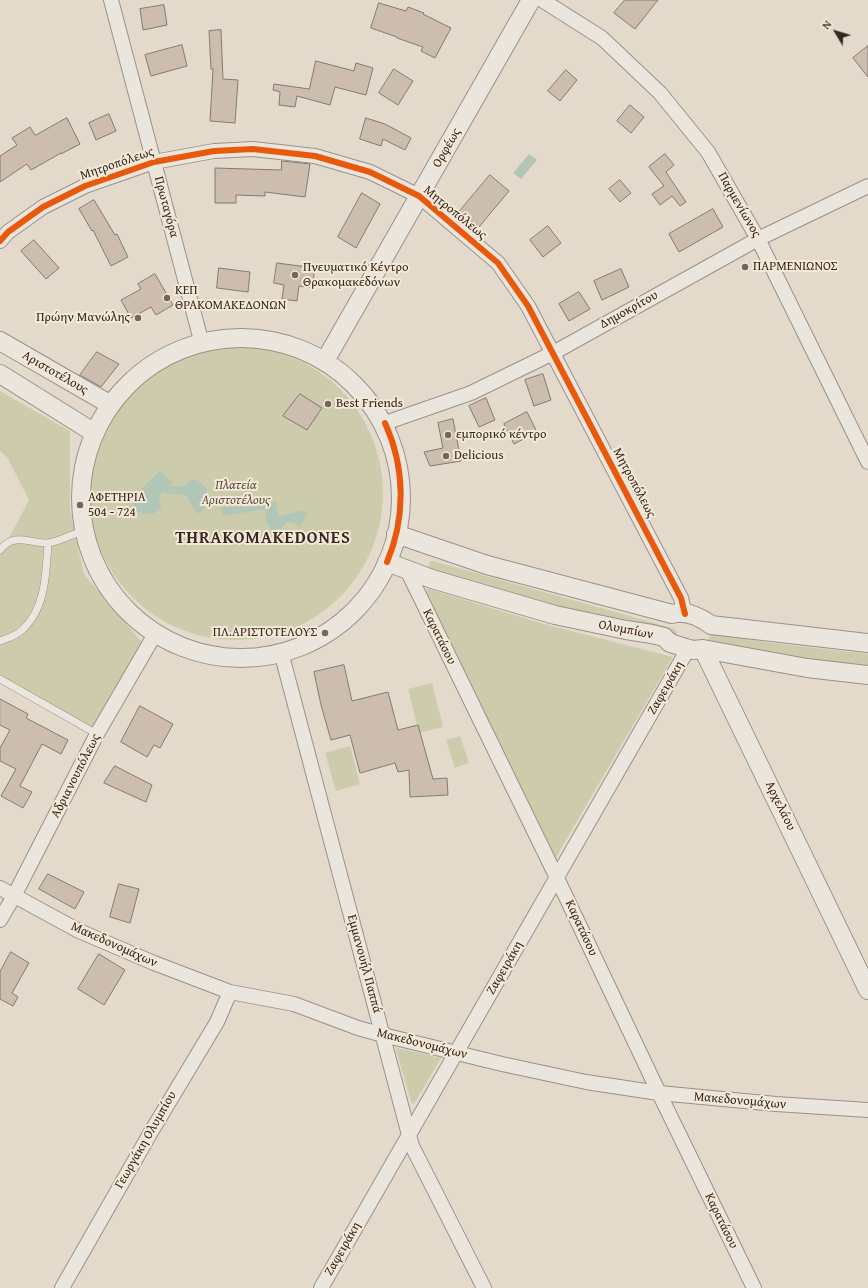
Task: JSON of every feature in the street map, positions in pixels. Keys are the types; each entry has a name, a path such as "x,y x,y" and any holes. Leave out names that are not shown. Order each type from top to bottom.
{"street":[{"name":"Πρωταγόρα","path":"111,0 202,344"},
{"name":"Ορφέως","path":"326,359 531,0"},
{"name":"Παρμενίωνος","path":"542,0 602,38 660,93 708,152 758,239 868,462"},
{"name":"Μητροπόλεως","path":"0,241 8,232 43,207 85,186 154,162 214,151 253,149 314,156 370,172 419,196 498,263 528,306 681,598 679,614"},
{"name":"Δημοκρίτου","path":"385,423 471,393 553,352 758,239 868,186"},
{"name":"Αριστοτέλους","path":"0,341 111,405"},
{"path":"244,341 281,343 326,359 347,372 369,396 392,437 398,462 402,500 396,534 387,562 361,602 325,633 281,652 261,656 219,656 183,646 155,634 128,615 102,583 85,547 80,505 83,447 111,405 152,367 168,357 202,344 244,341"},
{"path":"0,374 93,432"},
{"name":"Ολυμπίων","path":"396,534 487,565 679,614 696,616 711,625 868,643"},
{"name":"Ολυμπίων","path":"387,562 462,589 555,615 664,637 670,643 696,649 807,668 868,675"},
{"name":"Καρατάσου","path":"407,570 754,1288"},
{"path":"664,637 663,625 667,618 679,614"},
{"path":"696,649 708,646 713,637 711,625"},
{"name":"Αδριανουπόλεως","path":"0,920 14,896 97,734 155,634"},
{"name":"Ζαφειράκη","path":"321,1288 557,878 696,649"},
{"name":"Αρχελάου","path":"696,649 868,990"},
{"name":"Εμμανουήλ Παππά","path":"281,652 412,1146 484,1288"},
{"name":"Μακεδονομάχων","path":"0,888 79,931 154,963 230,992 294,1004 382,1035 586,1082 659,1093 776,1104 868,1110"},
{"name":"Γεωργάκη Ολυμπίου","path":"62,1288 151,1132 218,1022 230,992"}],"lane":[{"path":"0,550 8,542 14,540 23,539 48,543 82,531"},
{"path":"0,641 13,636 22,630 30,621 36,610 45,586 48,543"},
{"path":"0,679 97,734"}],"green space":[{"name":"Πλατεία Αριστοτέλους","path":"222,346 250,346 279,352 305,363 329,379 350,400 366,424 377,450 383,479 383,507 377,536 372,549 358,575 340,597 329,607 305,623 279,634 250,640 222,640 193,634 167,623 143,607 122,586 106,562 95,536 89,507 89,479 95,450 106,424 122,400 143,379 167,363 193,352"},
{"path":"0,391 70,431 70,511 84,574 145,646 95,729 0,675 0,555 29,500 8,459 0,451"},
{"path":"433,561 672,628 677,632 675,642 425,577 430,562"},
{"path":"427,589 544,624 673,657 556,857 554,857 455,656 426,593"},
{"path":"713,630 763,642 868,654 868,678 703,649"},
{"path":"432,683 443,727 419,733 408,689"},
{"path":"460,736 469,763 455,768 446,740"},
{"path":"350,746 360,784 336,791 325,753"},
{"path":"397,1048 441,1058 414,1104 411,1102 396,1050"}],"shaded area":[{"path":"529,154 537,160 521,179 513,173"},
{"path":"160,471 173,483 170,486 184,486 191,480 197,480 207,488 207,497 202,513 197,513 186,495 162,493 159,498 161,509 155,513 149,514 143,514 136,511 133,504 136,496 142,495 141,489"},
{"path":"276,501 278,516 301,511 308,512 300,527 293,522 287,522 280,529 272,530 265,521 266,509 222,516 221,507 261,506"}],"building":[{"path":"625,0 658,0 635,29 614,13"},
{"path":"379,3 406,11 408,7 424,13 423,14 451,28 435,58 421,51 423,47 371,28"},
{"path":"164,5 167,25 143,30 140,9"},
{"path":"221,30 223,79 238,80 235,123 210,121 213,69 211,69 209,31"},
{"path":"182,45 187,66 151,76 145,55"},
{"path":"868,46 868,77 853,58"},
{"path":"316,61 354,71 356,63 373,68 366,95 335,87 330,105 297,96 295,107 279,105 280,92 273,90 274,84 309,89"},
{"path":"394,69 413,81 398,105 379,93"},
{"path":"566,70 577,80 560,101 548,91"},
{"path":"630,105 644,117 631,133 617,121"},
{"path":"109,114 116,131 96,140 89,123"},
{"path":"67,118 80,144 31,170 27,164 0,182 0,156 17,145 12,138 30,127 35,135"},
{"path":"366,118 385,124 411,138 405,150 383,139 381,146 360,139"},
{"path":"665,154 674,165 666,172 686,202 680,206 672,196 660,205 652,194 664,186 649,167"},
{"path":"282,161 310,164 305,197 265,192 265,196 236,195 236,203 215,203 215,168 281,170"},
{"path":"490,175 509,191 479,227 459,212"},
{"path":"620,180 631,193 620,202 609,189"},
{"path":"362,193 380,204 356,248 338,237"},
{"path":"94,200 115,235 117,234 128,257 111,266 93,230 92,231 79,209"},
{"path":"713,209 723,227 679,252 669,234"},
{"path":"548,226 561,243 543,257 530,240"},
{"path":"34,240 59,268 46,279 21,251"},
{"name":"Πνευματικό Κέντρο Θρακομακεδόνων","path":"277,263 315,268 312,288 299,286 297,301 282,299 284,285 274,283"},
{"path":"219,268 250,272 248,292 217,288"},
{"path":"621,269 629,287 602,300 594,281"},
{"path":"155,274 173,305 156,315 151,307 131,318 121,300 141,289 138,284"},
{"path":"579,292 590,309 569,321 559,304"},
{"path":"97,352 119,364 101,387 80,375"},
{"path":"543,374 551,400 534,406 525,380"},
{"path":"300,394 322,408 307,430 283,416"},
{"path":"486,398 495,420 479,427 469,406"},
{"path":"527,412 537,432 514,444 504,424"},
{"name":"εμπορικό κέντρο","path":"453,419 461,461 430,466 424,452 443,448 438,423"},
{"path":"344,665 352,701 388,692 398,730 418,725 433,779 447,778 448,795 410,797 409,770 398,772 395,763 360,773 350,735 331,740 321,705 314,672"},
{"path":"0,699 28,714 26,718 68,740 61,754 42,744 20,786 32,792 23,808 1,796 16,769 0,761 0,748 10,730 0,725"},
{"path":"140,706 173,724 160,748 154,745 147,757 121,742"},
{"path":"115,766 152,785 146,802 104,783"},
{"path":"48,874 84,892 75,909 39,889"},
{"path":"119,884 139,889 130,923 110,917"},
{"path":"11,952 29,963 12,993 18,997 13,1006 0,999 0,972"},
{"path":"99,954 125,970 104,1005 78,989"}],"cycle path":[{"path":"0,241 8,232 43,207 85,186 154,162 214,151 253,149 315,156 370,172 419,196 498,263 528,306 681,598 685,614"},
{"path":"385,423 392,440 396,457 401,492 398,527 387,562"}],"place":[{"name":"ΠΑΡΜΕΝΙΩΝΟΣ","path":"745,267"},
{"name":"Πνευματικό Κέντρο Θρακομακεδόνων","path":"295,275"},
{"name":"ΚΕΠ ΘΡΑΚΟΜΑΚΕΔΟΝΩΝ","path":"167,298"},
{"name":"Πρώην Μανώλης","path":"138,318"},
{"name":"Best Friends","path":"328,404"},
{"name":"εμπορικό κέντρο","path":"448,435"},
{"name":"Delicious","path":"446,456"},
{"name":"ΑΦΕΤΗΡΙΑ 504 - 724","path":"80,505"},
{"name":"ΠΛ.ΑΡΙΣΤΟΤΕΛΟΥΣ","path":"325,633"}],"district":[{"name":"THRAKOMAKEDONES","path":"263,539"}]}
